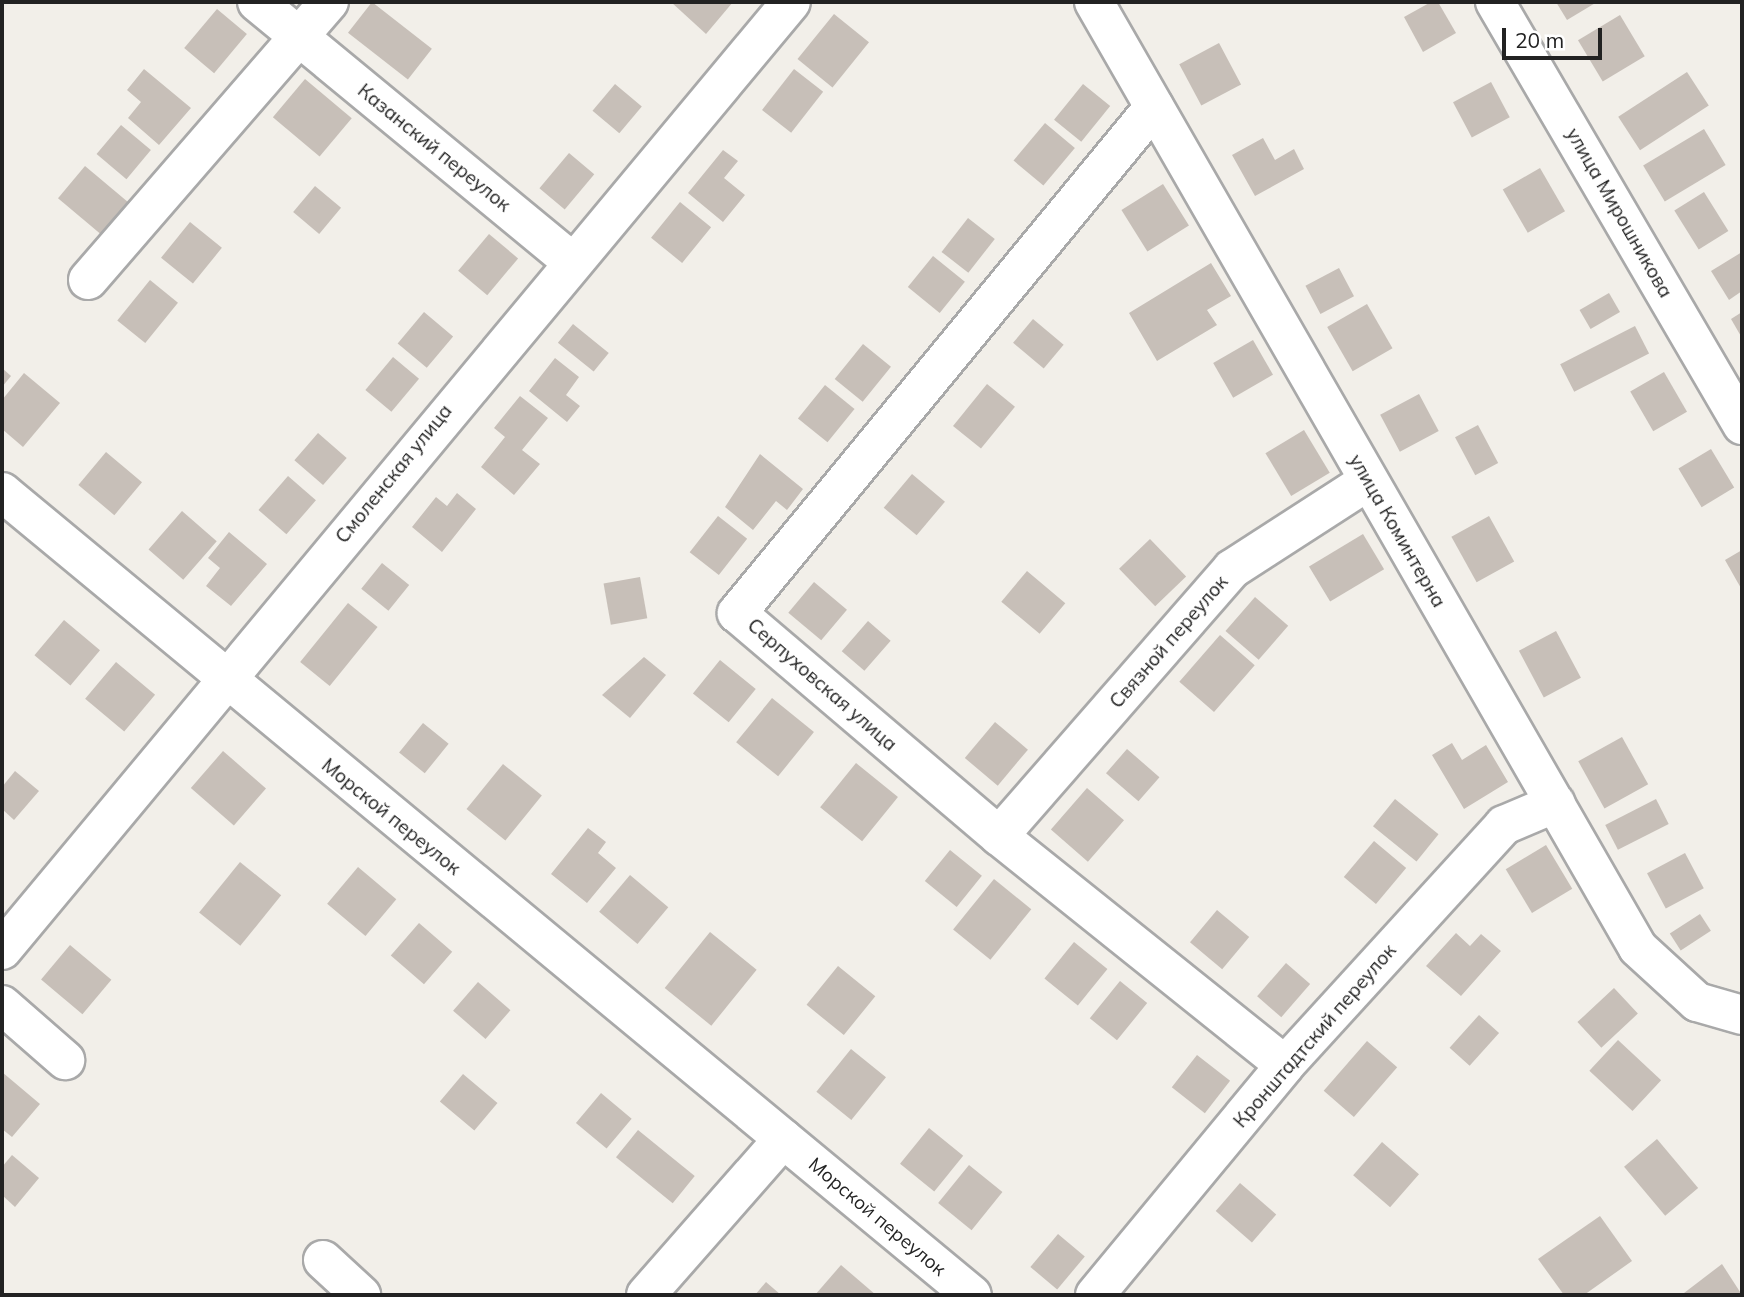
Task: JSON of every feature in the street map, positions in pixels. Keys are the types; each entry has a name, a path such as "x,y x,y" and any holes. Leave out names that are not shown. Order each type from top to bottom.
{"street":[{"name":"Казанский переулок","path":"257,2 570,260"},
{"path":"88,280 329,2"},
{"name":"Смоленская улица","path":"2,950 570,260 791,2"},
{"name":"улица Коминтерна","path":"1094,2 1638,948 1697,1002 1742,1015"},
{"name":"улица Мирошникова","path":"1495,2 1742,425"},
{"name":"Серпуховская улица","path":"1154,107 737,612 999,836 1285,1065"},
{"name":"Связной переулок","path":"999,836 1232,569 1368,481"},
{"name":"Морской переулок","path":"2,492 224,681 972,1295"},
{"name":"Кронштадтский переулок","path":"1095,1295 1285,1065 1504,825 1556,803"},
{"path":"2,1004 65,1060"},
{"path":"646,1295 783,1139"},
{"path":"323,1260 361,1295"}],"building":[{"path":"372,2 432,49 408,80 348,33"},
{"path":"671,2 733,2 706,34"},
{"path":"1431,2 1438,2 1456,33 1423,52 1404,17"},
{"path":"1556,2 1597,2 1567,20"},
{"path":"217,9 247,34 214,73 184,48"},
{"path":"834,14 869,42 832,87 797,59"},
{"path":"1620,15 1645,56 1603,81 1578,40"},
{"path":"1219,43 1241,84 1201,106 1179,64"},
{"path":"144,69 191,108 159,145 128,118 141,102 127,90"},
{"path":"794,69 823,92 791,133 762,110"},
{"path":"1687,72 1709,106 1640,150 1618,117"},
{"path":"305,79 352,118 320,157 273,117"},
{"path":"1491,82 1510,117 1472,138 1453,102"},
{"path":"615,84 642,106 619,133 593,111"},
{"path":"1083,84 1110,106 1081,142 1054,120"},
{"path":"1045,123 1075,148 1043,186 1014,161"},
{"path":"121,125 151,150 126,179 97,154"},
{"path":"1704,129 1726,165 1665,202 1643,166"},
{"path":"1263,138 1275,160 1294,149 1304,169 1255,196 1232,155"},
{"path":"723,150 738,161 724,178 745,195 723,222 688,193"},
{"path":"569,153 594,174 565,209 539,188"},
{"path":"85,166 128,202 101,234 58,198"},
{"path":"1540,168 1565,211 1528,233 1503,190"},
{"path":"1163,184 1189,226 1147,252 1121,210"},
{"path":"315,186 341,208 319,234 293,212"},
{"path":"1704,192 1728,231 1699,250 1674,211"},
{"path":"680,202 711,227 682,263 651,238"},
{"path":"968,218 995,239 968,273 942,252"},
{"path":"190,222 222,248 193,284 161,258"},
{"path":"489,234 518,258 487,295 458,271"},
{"path":"1742,252 1742,291 1729,300 1711,271"},
{"path":"933,256 965,282 940,313 908,287"},
{"path":"1211,263 1231,296 1207,310 1217,325 1157,361 1129,313"},
{"path":"1339,268 1354,296 1320,314 1305,286"},
{"path":"150,280 178,303 145,343 117,320"},
{"path":"1609,293 1620,312 1591,329 1580,310"},
{"path":"1367,304 1392,348 1353,371 1327,327"},
{"path":"424,312 453,336 427,368 398,343"},
{"path":"1742,312 1742,338 1731,319"},
{"path":"1033,319 1064,345 1044,368 1013,343"},
{"path":"573,324 609,353 594,372 558,343"},
{"path":"1635,326 1649,354 1574,392 1560,364"},
{"path":"1253,340 1273,375 1233,398 1213,363"},
{"path":"863,344 891,367 863,402 835,379"},
{"path":"393,357 419,379 391,412 365,390"},
{"path":"555,358 579,377 566,395 580,406 567,422 529,391"},
{"path":"2,368 11,376 2,387"},
{"path":"1664,372 1687,412 1653,431 1630,392"},
{"path":"24,373 60,403 23,447 2,429 2,400"},
{"path":"987,384 1015,407 981,449 953,426"},
{"path":"825,385 855,409 827,442 798,418"},
{"path":"1419,394 1439,431 1400,452 1380,415"},
{"path":"520,396 548,418 522,450 540,464 514,495 481,467 505,437 494,428"},
{"path":"1478,425 1498,463 1475,475 1455,437"},
{"path":"1304,430 1330,473 1291,496 1265,453"},
{"path":"318,433 347,458 323,485 294,460"},
{"path":"1711,449 1734,488 1702,507 1678,469"},
{"path":"106,452 142,482 114,515 78,485"},
{"path":"760,454 803,489 787,510 776,501 753,530 725,507"},
{"path":"912,474 945,502 917,535 884,508"},
{"path":"288,476 316,500 286,534 258,510"},
{"path":"457,493 476,509 442,552 412,527 436,497 447,506"},
{"path":"182,511 217,541 183,580 149,549"},
{"path":"718,516 747,539 719,575 690,552"},
{"path":"1489,516 1514,561 1477,582 1451,537"},
{"path":"229,532 267,564 231,606 206,586 220,568 208,558"},
{"path":"1363,534 1384,569 1330,602 1309,566"},
{"path":"1150,539 1186,576 1155,606 1119,569"},
{"path":"1742,550 1742,590 1725,560"},
{"path":"382,563 409,585 388,611 361,589"},
{"path":"1027,571 1065,603 1040,634 1001,602"},
{"path":"640,577 647,618 611,625 604,583"},
{"path":"814,582 847,610 821,640 788,613"},
{"path":"1255,597 1288,626 1259,660 1225,631"},
{"path":"348,603 378,627 330,686 300,662"},
{"path":"64,620 100,650 70,685 34,655"},
{"path":"868,621 891,641 864,671 842,651"},
{"path":"1556,631 1581,678 1544,698 1519,651"},
{"path":"1220,635 1255,665 1214,712 1179,682"},
{"path":"644,657 666,675 630,718 602,695"},
{"path":"720,660 756,689 729,722 693,693"},
{"path":"116,662 155,695 124,732 85,699"},
{"path":"772,698 814,732 778,776 736,742"},
{"path":"995,722 1028,750 998,786 965,758"},
{"path":"423,723 449,744 425,773 399,753"},
{"path":"1622,737 1648,784 1604,808 1578,761"},
{"path":"1452,743 1462,760 1486,745 1508,782 1464,809 1432,755"},
{"path":"1127,749 1159,777 1138,801 1106,773"},
{"path":"223,751 266,788 234,825 191,788"},
{"path":"856,763 898,797 862,841 820,807"},
{"path":"503,764 542,795 505,841 466,809"},
{"path":"15,771 39,791 14,820 2,809 2,787"},
{"path":"1087,788 1124,820 1088,862 1051,830"},
{"path":"1395,799 1439,834 1416,861 1373,826"},
{"path":"1656,799 1669,824 1618,850 1605,825"},
{"path":"588,828 606,842 598,853 616,868 587,903 551,874"},
{"path":"1374,841 1406,868 1376,904 1344,877"},
{"path":"1546,845 1572,889 1532,913 1506,869"},
{"path":"950,850 982,876 957,907 925,881"},
{"path":"1685,853 1704,888 1666,909 1647,873"},
{"path":"240,862 281,895 240,946 199,913"},
{"path":"358,867 396,899 365,936 327,904"},
{"path":"630,875 668,907 637,944 599,912"},
{"path":"994,879 1031,909 990,960 953,930"},
{"path":"1217,910 1249,937 1222,969 1190,942"},
{"path":"1700,914 1711,931 1681,950 1670,934"},
{"path":"419,923 452,952 424,984 391,955"},
{"path":"710,932 757,970 711,1026 665,988"},
{"path":"1456,933 1470,946 1481,934 1501,951 1461,996 1426,966"},
{"path":"1074,942 1107,969 1078,1006 1044,979"},
{"path":"70,945 111,980 82,1014 41,979"},
{"path":"1286,963 1310,984 1281,1017 1257,996"},
{"path":"838,966 875,996 844,1035 807,1005"},
{"path":"1120,981 1147,1003 1117,1040 1090,1018"},
{"path":"478,982 510,1010 486,1039 453,1011"},
{"path":"1614,988 1638,1014 1601,1048 1577,1022"},
{"path":"1479,1015 1499,1033 1470,1066 1450,1048"},
{"path":"1618,1040 1661,1080 1633,1111 1589,1071"},
{"path":"1367,1041 1397,1067 1354,1117 1324,1091"},
{"path":"851,1049 886,1077 851,1120 816,1092"},
{"path":"1197,1055 1230,1081 1205,1113 1172,1087"},
{"path":"2,1072 40,1104 12,1137 2,1129"},
{"path":"463,1074 497,1103 474,1131 440,1102"},
{"path":"601,1093 632,1119 607,1149 576,1123"},
{"path":"929,1128 963,1156 934,1191 900,1164"},
{"path":"638,1130 695,1176 673,1203 616,1157"},
{"path":"1657,1139 1698,1188 1665,1216 1624,1167"},
{"path":"1382,1142 1419,1174 1390,1207 1353,1175"},
{"path":"12,1155 39,1178 15,1207 2,1195 2,1167"},
{"path":"969,1165 1002,1192 972,1230 938,1203"},
{"path":"1240,1183 1276,1214 1252,1242 1216,1211"},
{"path":"1600,1216 1632,1261 1584,1295 1564,1295 1538,1259"},
{"path":"1058,1234 1085,1256 1057,1289 1030,1267"},
{"path":"1722,1264 1742,1295 1684,1293"},
{"path":"841,1265 876,1295 815,1295"},
{"path":"766,1282 781,1295 755,1295"}]}
